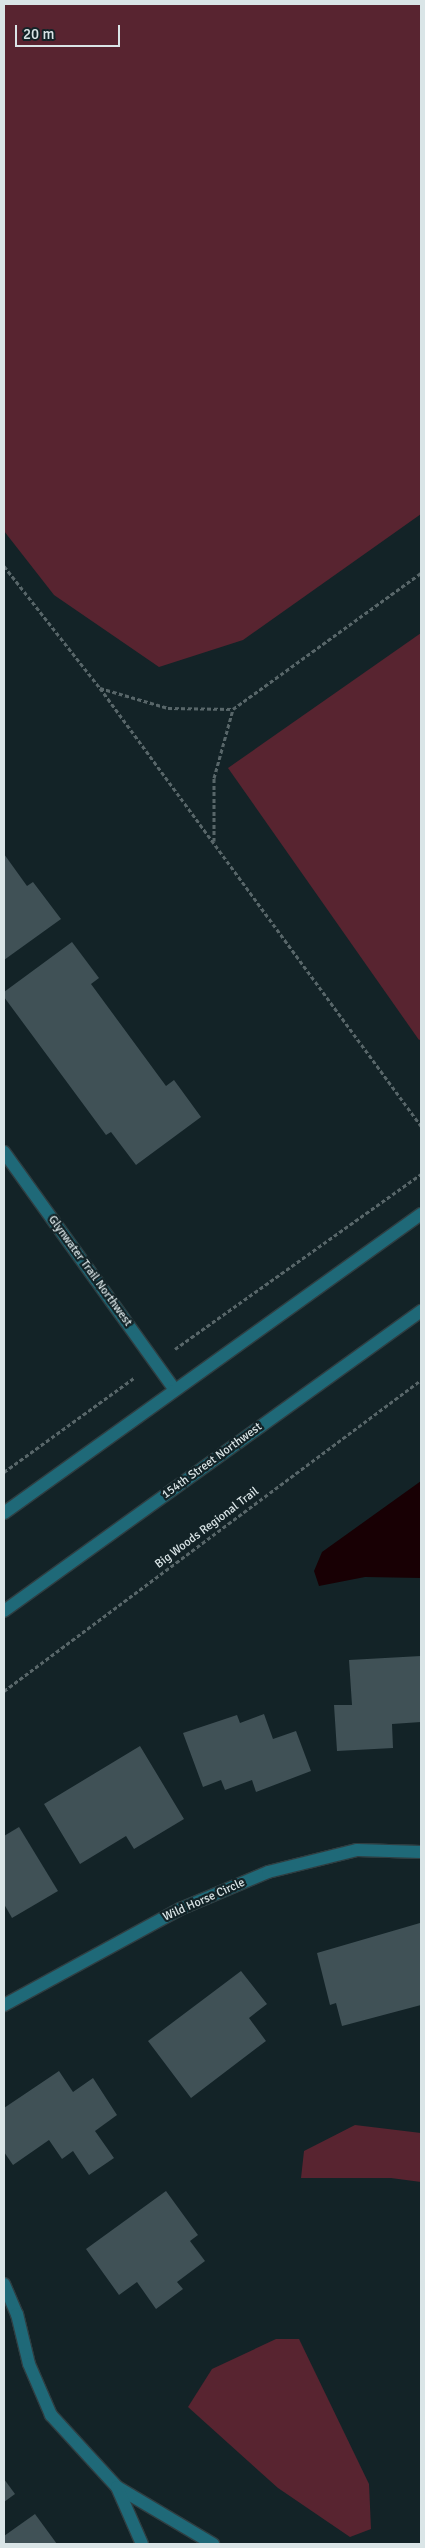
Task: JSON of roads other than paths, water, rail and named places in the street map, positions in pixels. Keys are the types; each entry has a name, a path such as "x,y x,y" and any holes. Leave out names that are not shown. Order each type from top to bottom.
{"street":[{"name":"Glynwater Trail Northwest","path":"4,1152 175,1390"},
{"path":"4,1513 421,1214"},
{"name":"154th Street Northwest","path":"4,1611 421,1311"},
{"name":"Wild Horse Circle","path":"4,2005 180,1909 268,1872 357,1850 421,1852"},
{"path":"4,2284 18,2314 29,2364 51,2415 117,2487 213,2544"},
{"path":"117,2487 142,2544"}]}
